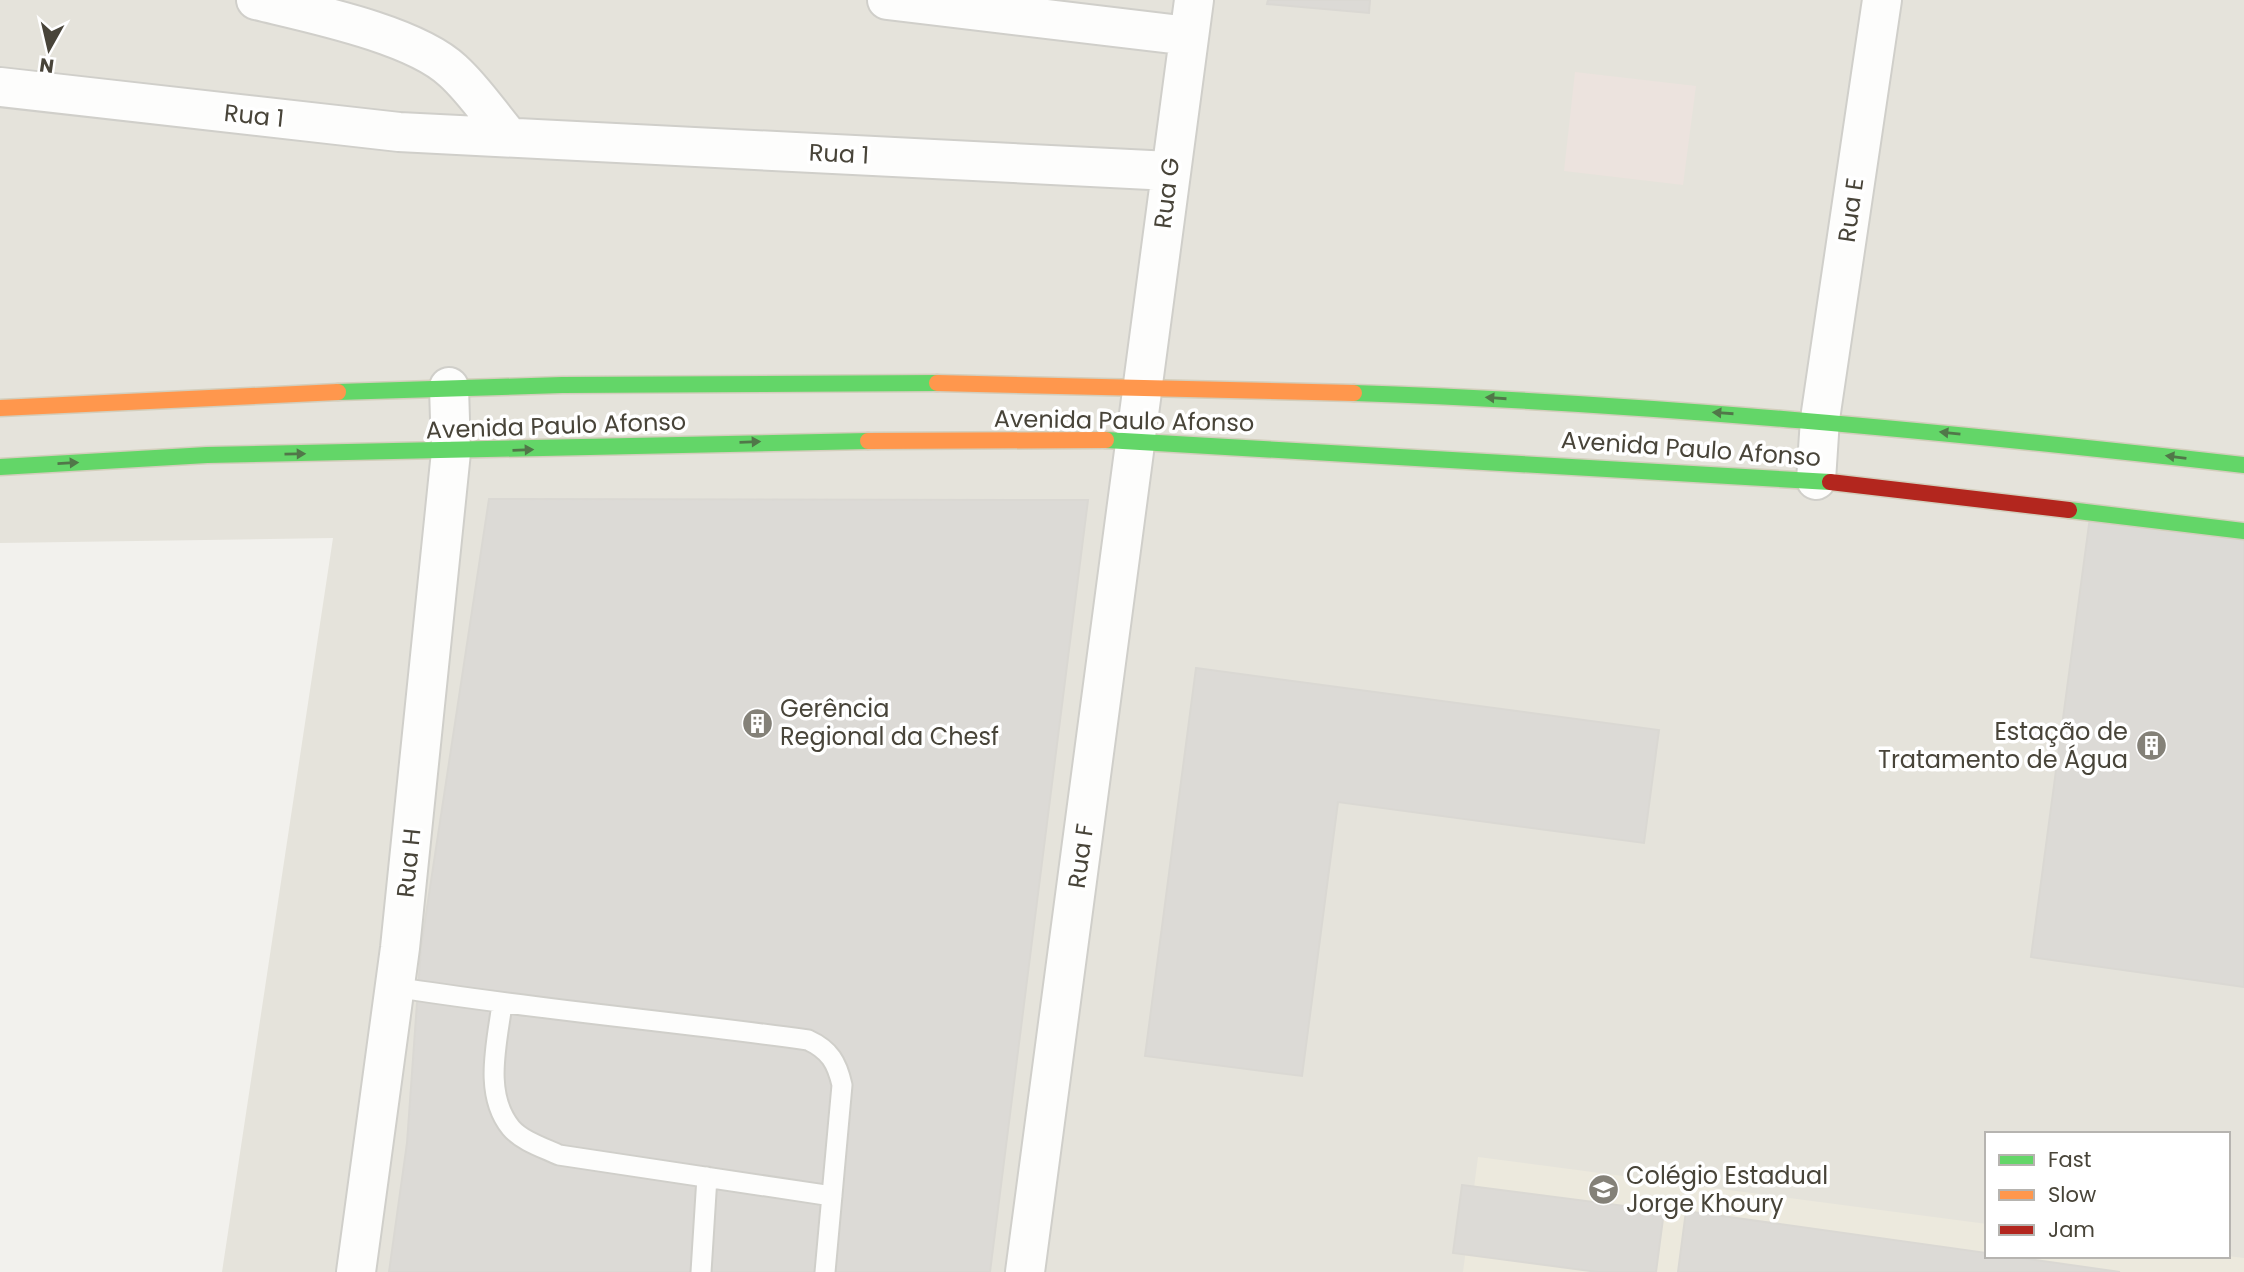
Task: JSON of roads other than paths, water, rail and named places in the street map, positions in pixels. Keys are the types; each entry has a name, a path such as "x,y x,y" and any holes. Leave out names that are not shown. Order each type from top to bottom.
{"main road":[{"name":"Avenida Paulo Afonso","path":"0,408 449,387 872,379 1142,387 1293,388 1462,395 1820,419 2244,465"},
{"name":"Avenida Paulo Afonso","path":"0,467 207,455 451,452 772,442 1137,440 1816,480 2244,531"}],"street":[{"path":"256,0 342,21 411,46 452,70 509,137"},
{"path":"887,0 1191,18"},
{"name":"Rua E","path":"1816,480 1820,419 1882,0"},
{"name":"Rua G","path":"1137,440 1191,18"},
{"name":"Rua 1","path":"0,87 399,132 1170,171"},
{"name":"Rua H","path":"356,1272 394,987 451,452 449,387"},
{"name":"Rua F","path":"1025,1272 1137,440"}],"lane":[{"path":"394,987 502,1004 687,1023 808,1040 820,1045 837,1066 842,1085 825,1272"},
{"path":"502,1004 493,1068 499,1103 512,1128 559,1155 832,1196"},
{"path":"701,1272 707,1178"}],"place":[{"name":"Gerência Regional da Chesf","path":"757,723"},
{"name":"Estação de Tratamento de Água","path":"2151,746"},
{"name":"Colégio Estadual Jorge Khoury","path":"1603,1190"}]}
